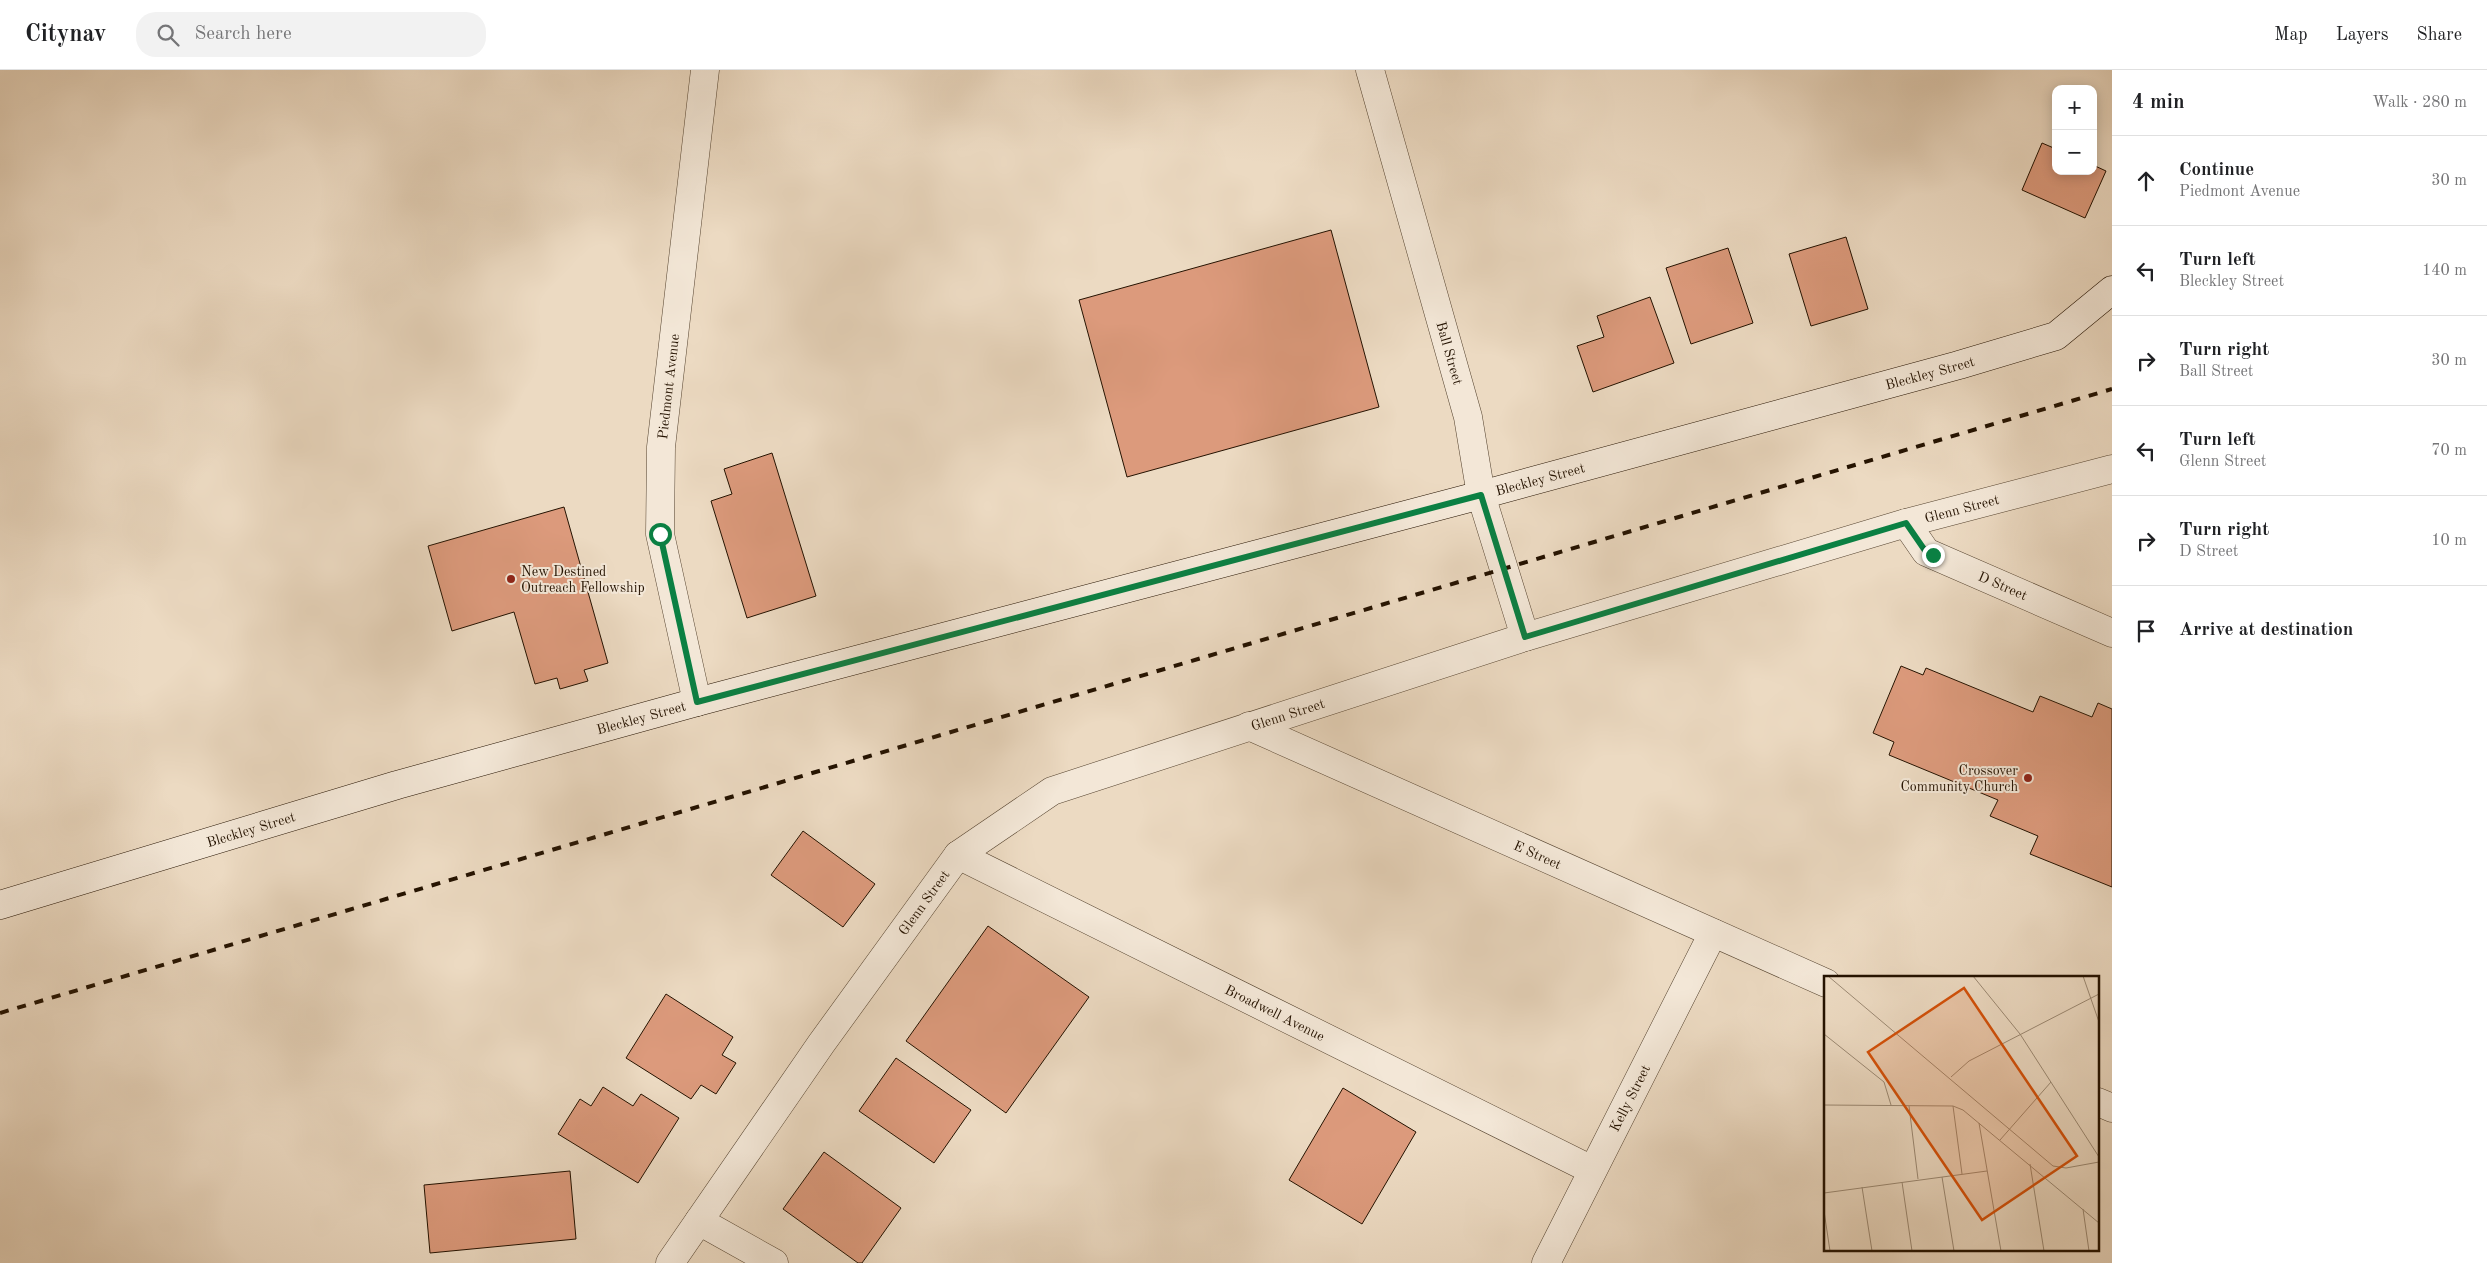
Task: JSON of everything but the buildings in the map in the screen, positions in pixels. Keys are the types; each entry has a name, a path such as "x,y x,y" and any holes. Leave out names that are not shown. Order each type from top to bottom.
{"street":[{"name":"Piedmont Avenue","path":"697,702 660,534 661,447 705,70"},
{"name":"Ball Street","path":"1370,70 1468,417 1481,495 1525,637"},
{"name":"Bleckley Street","path":"0,904 397,786 697,702 1481,495 1959,365 2056,336 2112,290"},
{"name":"Glenn Street","path":"670,1263 820,1044 958,855 1052,790 1525,637 1906,523 2112,469"},
{"name":"D Street","path":"1906,523 1926,552 2112,633"},
{"name":"E Street","path":"1250,726 1824,981"},
{"name":"Broadwell Avenue","path":"958,855 1592,1170"},
{"name":"Kelly Street","path":"1546,1263 1713,933"},
{"path":"2100,1103 2112,1108"},
{"path":"699,1221 774,1263"}],"railway":[{"path":"0,1013 2112,389"}],"place":[{"name":"New Destined Outreach Fellowship","path":"511,579"},
{"name":"Crossover Community Church","path":"2028,778"}],"route":[{"path":"660,534 697,702 1481,495 1525,637 1906,523 1926,552 1933,555"}]}
